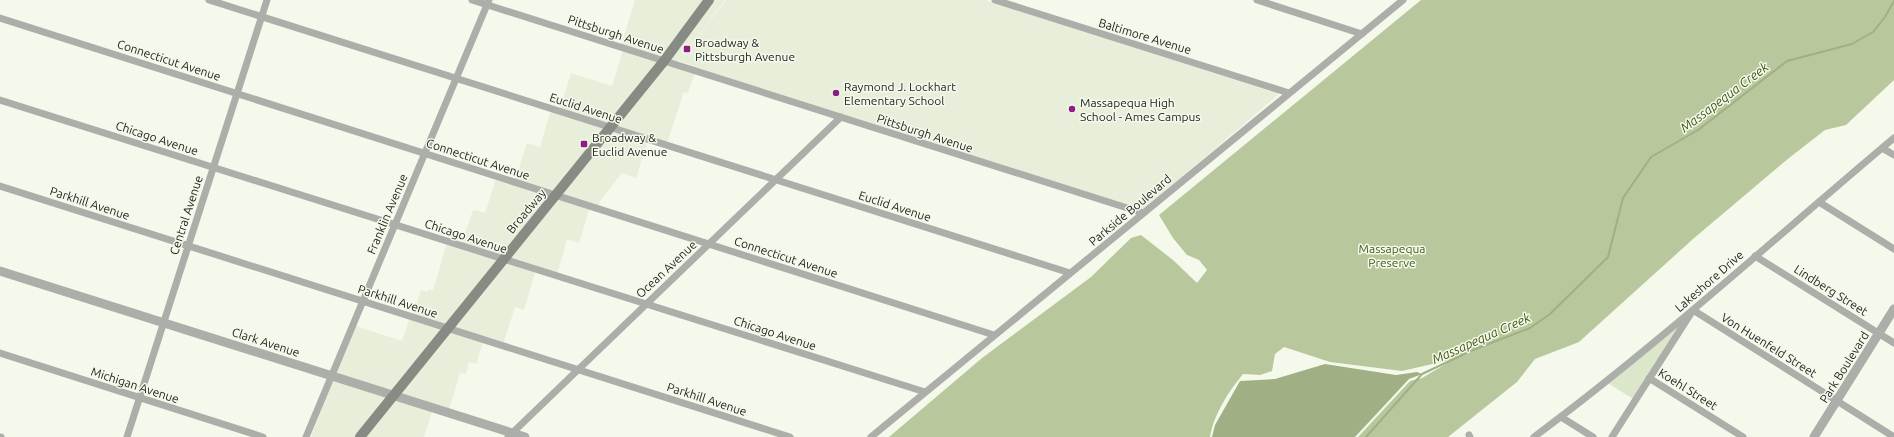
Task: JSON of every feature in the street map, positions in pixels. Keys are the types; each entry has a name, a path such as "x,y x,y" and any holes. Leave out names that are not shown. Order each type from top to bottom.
{"main road":[{"name":"Broadway","path":"360,437 664,61 709,0"}],"street":[{"name":"Euclid Avenue","path":"209,0 1070,273"},
{"name":"Central Avenue","path":"127,437 267,0"},
{"name":"Pittsburgh Avenue","path":"472,0 488,2 664,61 1143,213"},
{"name":"Baltimore Avenue","path":"995,0 1289,92"},
{"path":"1257,0 1362,34"},
{"name":"Parkside Boulevard","path":"870,437 1403,0"},
{"name":"Franklin Avenue","path":"306,437 488,2"},
{"name":"Connecticut Avenue","path":"0,18 994,335"},
{"name":"Chicago Avenue","path":"0,100 502,260 925,392"},
{"name":"Ocean Avenue","path":"510,435 841,117"},
{"name":"Lakeshore Drive","path":"1534,437 1561,417 1693,310 1894,138"},
{"path":"1882,148 1894,155"},
{"name":"Parkhill Avenue","path":"0,186 790,437"},
{"path":"1819,202 1894,249"},
{"name":"Lindberg Street","path":"1755,256 1894,343"},
{"name":"Clark Avenue","path":"0,271 394,394 510,435 525,437"},
{"name":"Park Boulevard","path":"1814,437 1894,309"},
{"name":"Koehl Street","path":"1693,310 1649,378 1743,437"},
{"name":"Von Huenfeld Street","path":"1693,310 1894,437"},
{"name":"Michigan Avenue","path":"0,353 263,437"},
{"path":"1612,437 1649,378"},
{"path":"1561,417 1593,437"}],"shaded area":[{"path":"635,0 725,0 680,60 726,0 985,0 1279,94 1142,211 868,124 678,61 677,63 696,70 688,93 684,92 667,143 649,137 636,178 622,173 600,201 596,212 589,210 579,243 567,239 557,275 536,269 524,310 515,307 504,342 485,336 476,364 469,362 466,374 460,373 450,410 434,406 424,437 311,437 353,325 402,341 411,314 413,315 421,290 428,292 429,289 433,291 447,242 461,246 473,210 485,213 496,179 514,184 527,143 540,147 552,106 560,108 571,73 612,86 624,47 621,45"},
{"path":"1693,310 1635,400 1606,382"},
{"path":"1325,364 1396,375 1417,372 1422,374 1409,379 1355,437 1212,437 1215,425 1240,381 1275,379"}],"green space":[{"name":"Massapequa Preserve","path":"1421,0 1894,0 1894,80 1846,125 1825,130 1789,158 1693,239 1579,342 1535,359 1517,382 1448,437 1358,437 1410,381 1422,378 1454,359 1402,371 1330,362 1284,347 1275,354 1272,371 1260,375 1243,374 1223,403 1215,420 1210,437 889,437 982,358 1091,277 1131,238 1141,235 1173,260 1197,283 1207,270 1199,260 1187,255 1173,238 1159,215"}],"waterway":[{"name":"Massapequa Creek","path":"1366,437 1422,374 1473,350 1530,328 1550,314 1608,257 1623,198 1651,157 1698,130 1787,61 1852,44 1873,32 1885,17 1894,1"}],"place":[{"name":"Broadway & Pittsburgh Avenue","path":"687,49"},
{"name":"Raymond J. Lockhart Elementary School","path":"836,93"},
{"name":"Massapequa High School - Ames Campus","path":"1072,109"},
{"name":"Broadway & Euclid Avenue","path":"584,144"}]}
